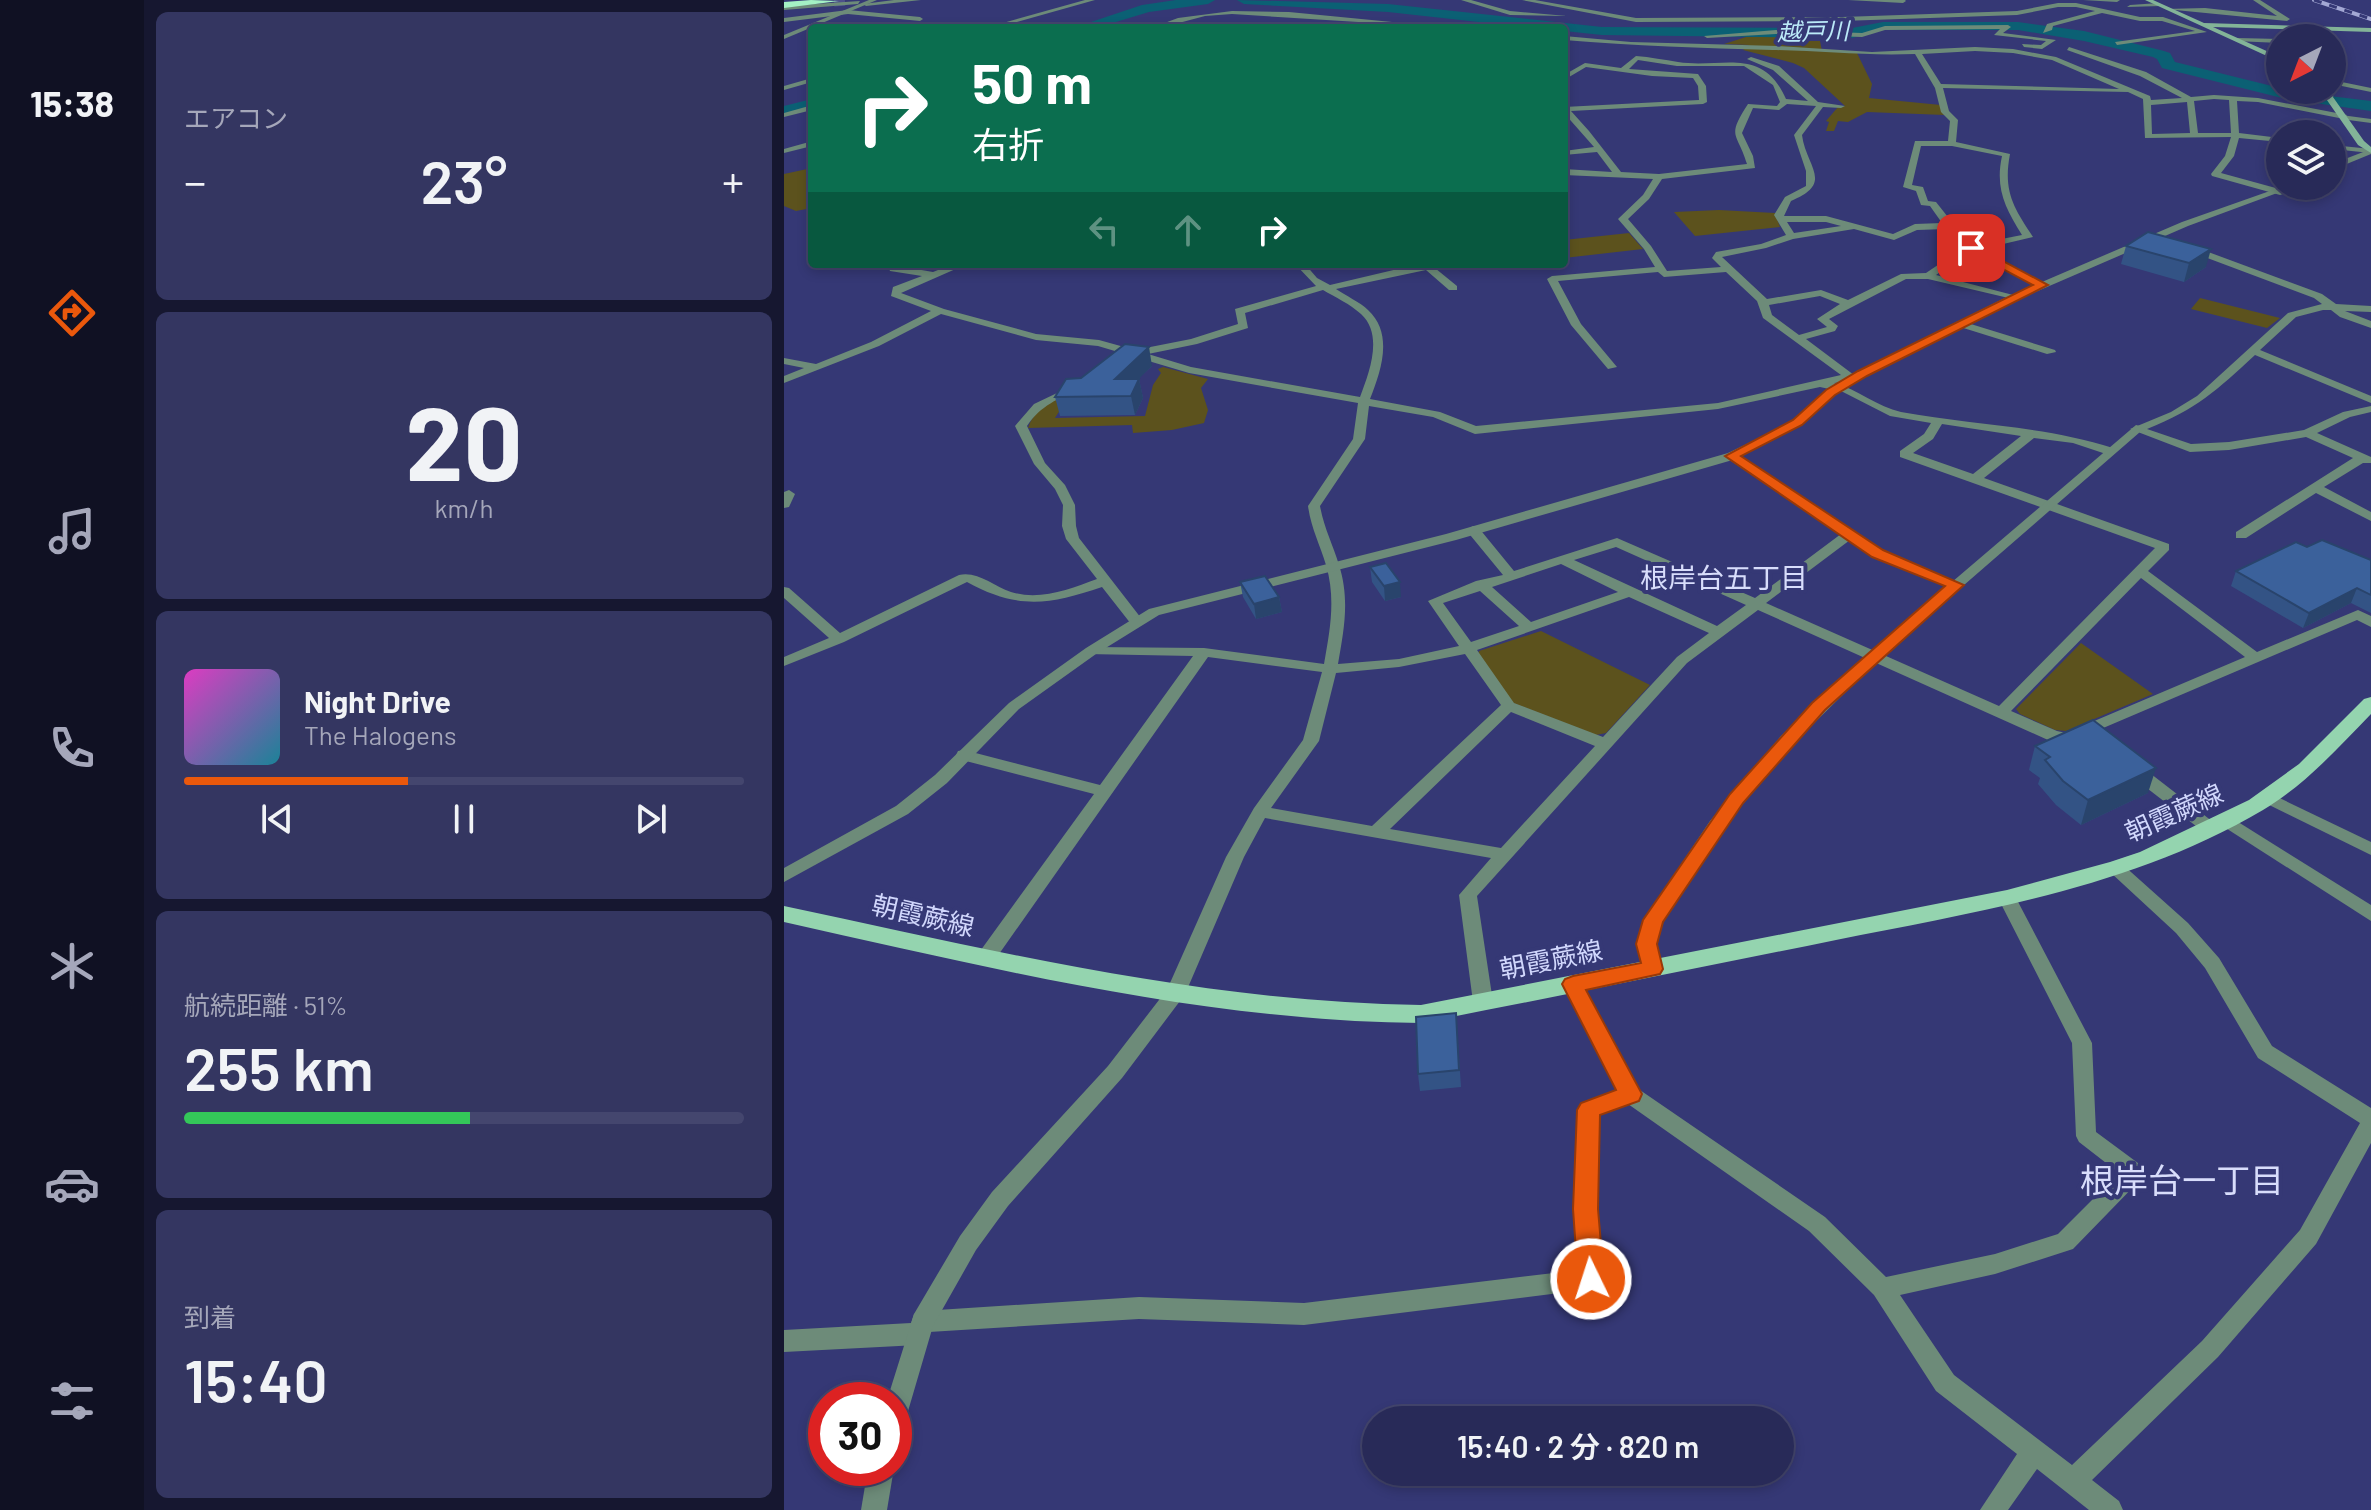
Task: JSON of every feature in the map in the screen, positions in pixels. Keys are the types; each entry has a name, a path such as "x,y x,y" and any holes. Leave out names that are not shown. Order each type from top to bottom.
{"highway":[{"path":"784,5 834,1"}],"main road":[{"path":"2148,0 2204,29 2266,28"},
{"path":"2346,29 2371,30"},
{"path":"2220,33 2266,53"},
{"path":"2335,104 2361,143 2371,151"},
{"name":"朝霞蕨線","path":"784,914 1090,981 1364,1014 1410,1015 2007,898 2116,868 2219,825 2267,797 2321,756 2371,703"}],"street":[{"path":"817,24 875,0"},
{"path":"784,5 875,0"},
{"path":"866,4 918,0"},
{"path":"1003,24 1092,0"},
{"path":"1464,0 1510,13 1564,16"},
{"path":"1525,0 1636,20 1912,15 2058,5 2140,19 2163,19 2220,33"},
{"path":"1851,0 1902,1 1931,34 1998,33 2053,40 2042,47 1990,42 1940,44"},
{"path":"2081,0 2117,0"},
{"path":"2256,0 2293,24"},
{"path":"1223,13 1241,1"},
{"path":"2130,7 2159,5"},
{"path":"1546,24 1584,9"},
{"path":"2168,9 2287,19"},
{"path":"1819,18 1825,10"},
{"path":"1999,10 2025,19"},
{"path":"2037,22 2048,30 2102,11"},
{"path":"784,20 848,12 920,19"},
{"path":"1165,24 1188,16 1223,13 1317,16 1406,24"},
{"path":"2163,19 2178,14"},
{"path":"1768,18 1777,31"},
{"path":"1314,23 1323,24"},
{"path":"1712,36 1777,31 1862,35 1885,28 1927,27"},
{"path":"784,37 808,28"},
{"path":"2117,43 2204,29"},
{"path":"1568,38 1738,50 1872,54 1985,49 2037,55 2054,58 2147,98 2148,136 2236,135 2266,138"},
{"path":"2237,40 2266,41"},
{"path":"1568,45 1616,47 1664,54 1738,50 1776,68 1818,104"},
{"path":"1597,67 1616,47"},
{"path":"2069,49 2143,74 2190,99"},
{"path":"1918,53 1938,86 1945,112 1954,120 1952,144"},
{"path":"1568,76 1585,65 1684,70 1664,54"},
{"path":"1626,68 1636,58 1675,63 1746,64 1776,84 1784,101"},
{"path":"1568,109 1703,102 1702,86 1695,76 1626,68"},
{"path":"785,93 808,82"},
{"path":"2346,85 2371,90"},
{"path":"1938,86 2135,91"},
{"path":"2190,99 2194,136"},
{"path":"2233,99 2238,141 2227,163 2215,174 2266,185"},
{"path":"2148,103 2233,99 2371,121"},
{"path":"1784,101 1841,106"},
{"path":"1568,172 1659,177 1752,166 1736,134 1737,127 1751,106 1779,108 1784,101"},
{"path":"1791,236 1779,215 1788,199 1802,195 1812,180 1812,169 1800,147 1798,135 1818,104"},
{"path":"784,115 808,109"},
{"path":"1568,113 1591,135 1619,176"},
{"path":"1928,276 1971,248 2028,237 2002,196 2006,154 1952,144 1918,143 1907,187 1920,189 1924,203 1933,204 1947,226 1971,248 2042,285"},
{"path":"784,151 808,145"},
{"path":"2346,148 2371,151"},
{"path":"1568,153 1598,149"},
{"path":"2346,160 2371,151"},
{"path":"1659,177 1646,197 1623,219 1648,248 1664,274 1729,269"},
{"path":"784,876 902,810 1014,706 1136,621 1172,607 1473,530 1732,456 1798,423 1850,378 2013,298 2156,236 2266,196"},
{"path":"1782,219 1826,219 1894,237 1915,227 1947,226"},
{"path":"1850,378 1767,316 1764,303 1717,258 1719,254 1763,246 1791,236 1854,226"},
{"path":"2156,236 2318,296 2344,315 2371,325"},
{"path":"893,268 932,274"},
{"path":"950,268 897,289 895,294 940,311 1036,337 1099,343 1189,370 1436,414 1475,430 1687,411 1850,378"},
{"path":"904,1382 920,1328 968,1243 1000,1199 1115,1072 1176,992 1235,857 1260,812 1311,741 1330,669 1340,611 1333,566 1317,526 1314,506 1359,439 1364,400 1378,364 1376,328 1365,312 1314,280 1304,268"},
{"path":"1113,366 1132,353 1193,342 1244,326 1239,311 1412,268"},
{"path":"1429,268 1453,288"},
{"path":"1612,367 1576,325 1552,279 1661,269"},
{"path":"1796,339 1831,329 1833,326 1822,319 1904,276 1928,276 2013,298"},
{"path":"1764,303 1821,293 1848,304"},
{"path":"1653,969 1646,944 1653,920 1716,825 1787,740 1875,655 2109,451 2136,429 2175,414 2201,398 2292,315 2314,308 2371,309"},
{"path":"784,380 875,344 940,311"},
{"path":"1961,324 2051,352"},
{"path":"2252,350 2371,400"},
{"path":"784,361 819,367"},
{"path":"1084,383 1048,399 1028,413 1021,426 1027,443 1061,488 1069,505 1069,526 1073,539 1136,621"},
{"path":"1822,383 1847,390 1894,414 2075,440 2109,451"},
{"path":"2136,429 2190,448 2229,446 2307,433 2347,414 2371,409"},
{"path":"1937,421 1935,431 1904,454 2164,547 2001,712"},
{"path":"2307,433 2366,460"},
{"path":"1975,479 2031,434"},
{"path":"1732,456 1878,553 1956,585"},
{"path":"2241,535 2366,460"},
{"path":"2316,488 2371,517"},
{"path":"1473,530 1510,575"},
{"path":"1483,1002 1468,895 1682,660 1848,535"},
{"path":"1606,744 1509,706 1435,601 1617,542 2054,736 2068,738 2358,614 2371,623"},
{"path":"1563,560 1718,632"},
{"path":"2141,572 2257,659"},
{"path":"784,662 839,639 959,579 969,577 990,590 1037,601 1051,600 1105,581"},
{"path":"1481,584 1529,627"},
{"path":"784,591 839,639"},
{"path":"1091,651 1204,652 1330,669 1399,663 1466,649 1630,592"},
{"path":"985,959 1204,652"},
{"path":"1376,832 1509,706"},
{"path":"2083,731 2103,746"},
{"path":"964,755 1105,792"},
{"path":"2124,763 2219,825 2371,914"},
{"path":"2267,797 2371,849"},
{"path":"1260,812 1507,855"},
{"path":"2073,1481 2210,1349 2308,1237 2371,1121 2265,1052 2212,963 2182,928 2116,868"},
{"path":"1882,1288 1995,1264 2065,1242 2134,1172 2086,1136 2082,1043 2007,898"},
{"path":"1573,984 1630,1094 1817,1224 1882,1288 1945,1383 2110,1510"},
{"path":"784,1341 1139,1308 1304,1314 1591,1279 1586,1209 1589,1110 1630,1094"},
{"path":"1993,1510 2033,1453"},
{"path":"874,1510 878,1486"}],"shaded area":[{"path":"1788,36 1791,41 1820,41 1822,51 1857,53 1872,84 1869,98 1941,105 1945,115 1867,112 1848,122 1838,121 1834,131 1826,131 1829,122 1826,121 1838,107 1845,106 1804,68 1743,50 1749,45 1724,44 1746,37"},
{"path":"808,169 808,209 796,211 784,206 784,174"},
{"path":"1719,210 1775,213 1780,227 1695,236 1674,212"},
{"path":"1629,233 1643,249 1568,258 1568,240"},
{"path":"2200,298 2280,318 2267,328 2191,309"},
{"path":"1163,367 1208,379 1201,388 1208,410 1204,423 1172,430 1133,433 1132,425 1028,428 1034,416 1044,407 1069,396 1055,418 1145,416 1153,385 1161,373 1158,369"},
{"path":"1541,631 1650,685 1606,733 1596,735 1513,703 1478,656 1479,651"},
{"path":"2081,643 2153,694 2066,731 2055,730 2020,714 2016,709"}],"building":[{"path":"2148,232 2211,249 2189,263 2126,246"},
{"path":"1125,344 1149,347 1115,379 1139,379 1131,396 1055,397 1066,379 1081,378"},
{"path":"2322,540 2371,560 2371,595 2357,588 2309,613 2236,571 2296,542 2307,547"},
{"path":"1386,563 1400,582 1384,586 1370,567"},
{"path":"1265,576 1279,597 1254,604 1240,582"},
{"path":"2093,720 2156,768 2088,800 2063,781 2045,760 2050,757 2035,746"},
{"path":"1456,1013 1459,1070 1418,1074 1416,1017"}],"waterway":[{"name":"越戸川","path":"1093,24 1147,8 1208,0"},
{"name":"越戸川","path":"1244,0 1388,8 1537,24"},
{"name":"越戸川","path":"1568,27 1602,31 1852,33 1883,26 2018,26 2084,36 2158,54 2164,56 2168,65 2286,94 2371,106"},
{"name":"越戸川","path":"784,111 808,105"}],"tunnel":[{"path":"834,1 849,0"}],"railway":[{"path":"2314,0 2371,19"}],"district":[{"name":"根岸台五丁目","path":"1724,578"},
{"name":"根岸台一丁目","path":"2182,1181"}],"route":[{"path":"1591,1279 1586,1209 1589,1110 1630,1094 1580,1003 1573,984 1653,969 1646,944 1653,920 1736,798 1818,706 1956,585 1878,553 1732,456 1798,423 1831,393 1862,373 2042,285 1971,248"}]}
